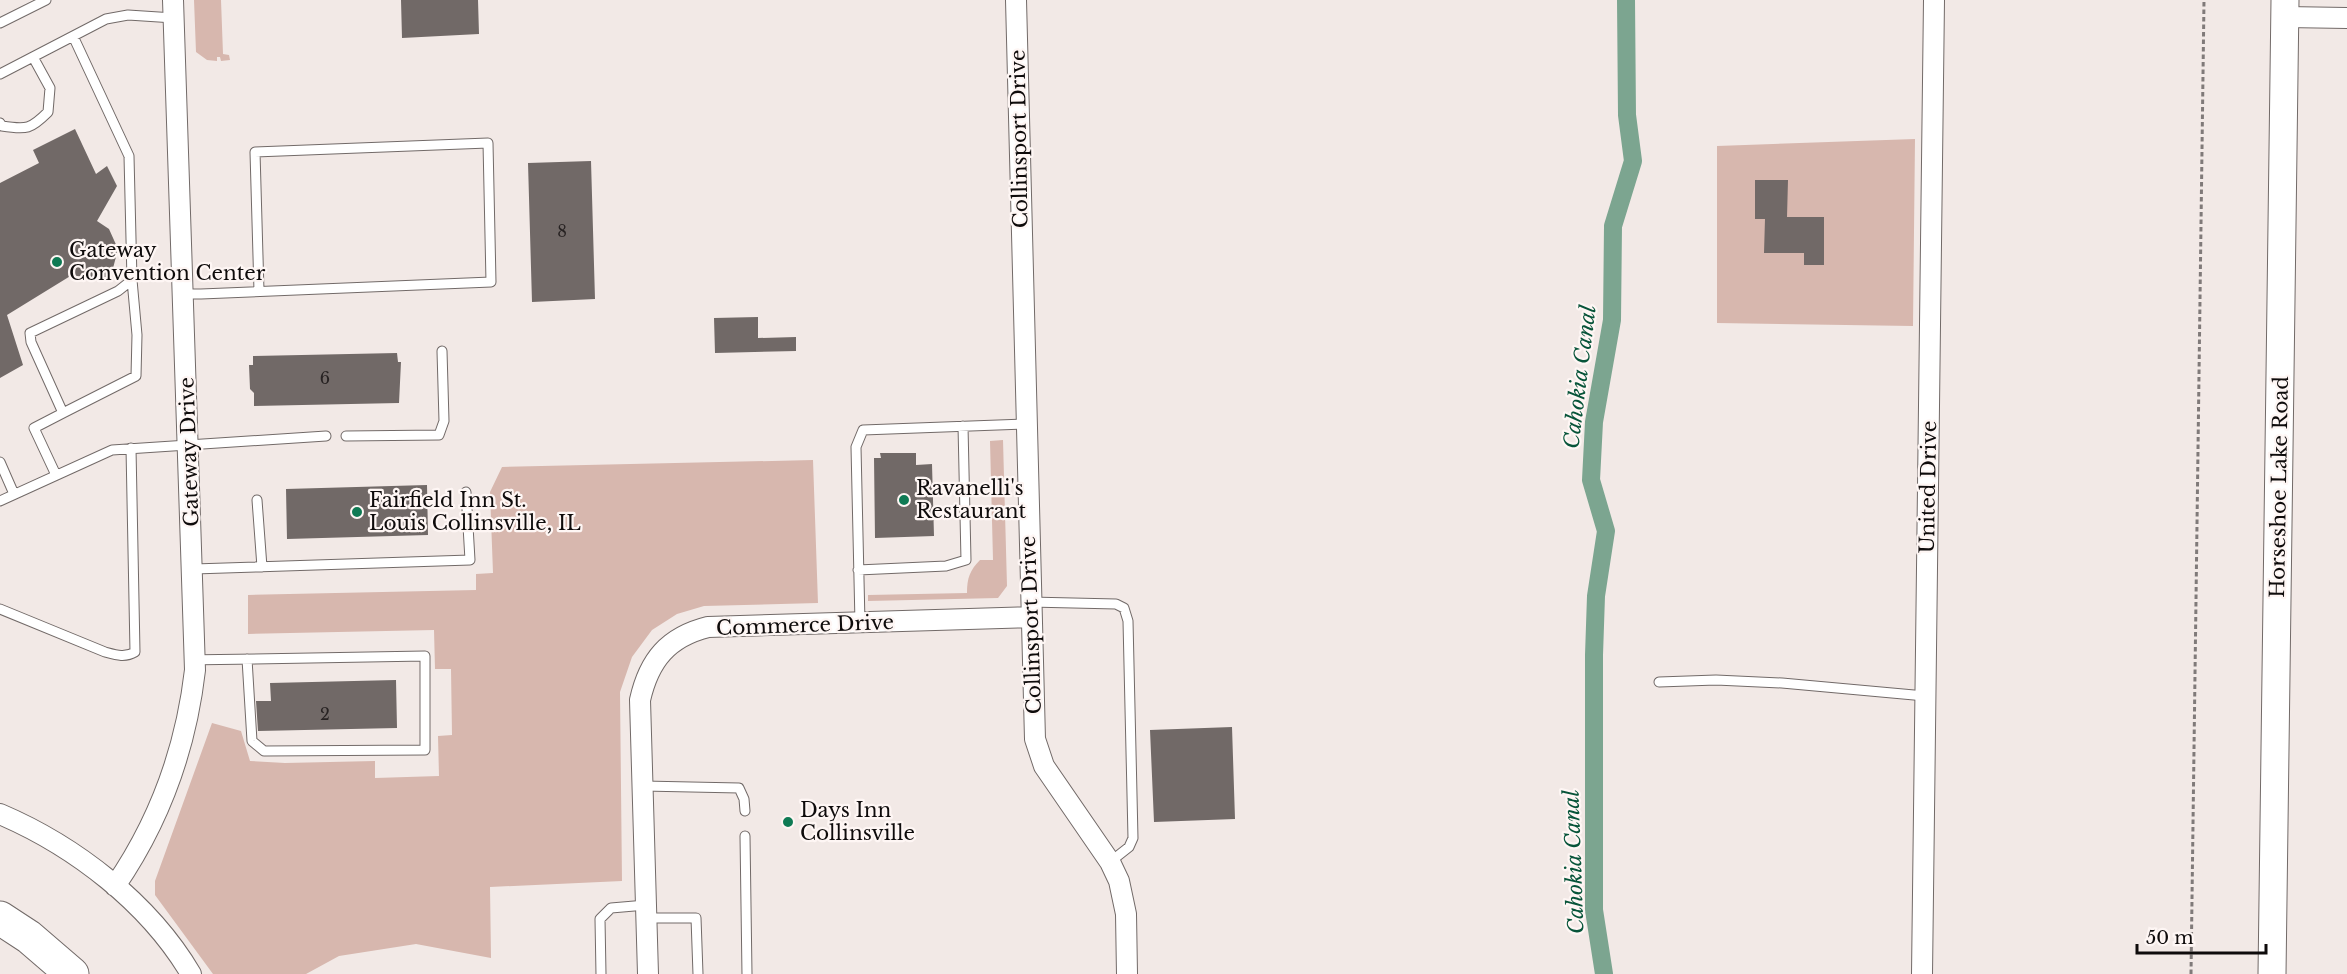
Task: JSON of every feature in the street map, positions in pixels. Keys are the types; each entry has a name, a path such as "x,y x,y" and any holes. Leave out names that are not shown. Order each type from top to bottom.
{"highway":[{"path":"0,918 29,937 72,974"}],"main road":[{"name":"Horseshoe Lake Road","path":"2272,974 2285,9"}],"street":[{"name":"Collinsport Drive","path":"1016,0 1035,739 1041,757 1056,786 1110,862 1124,898 1127,974"},
{"name":"United Drive","path":"1922,974 1934,0"},
{"name":"Gateway Drive","path":"115,886 136,856 172,774 192,700 196,660 173,9"},
{"path":"2285,9 2347,18"},
{"name":"Commerce Drive","path":"648,974 640,700 652,664 676,641 708,627 860,624 1031,610"},
{"path":"0,814 51,840 115,886 161,931 191,974"}],"lane":[{"path":"0,23 46,0"},
{"path":"0,74 106,19 173,9"},
{"path":"56,475 34,428 136,376 137,335 132,280 129,156 73,36"},
{"path":"0,123 3,126 20,129 33,127 48,112 50,88 33,57"},
{"path":"184,294 491,282 488,142 255,152 259,291"},
{"path":"63,412 31,342 30,333 118,291 132,280"},
{"path":"346,436 439,435 444,421 442,351"},
{"path":"860,624 856,447 863,430 1026,424"},
{"path":"858,570 945,566 966,560 963,426"},
{"path":"0,501 112,450 326,436"},
{"path":"0,609 105,652 120,656 135,652 131,448"},
{"path":"0,462 14,494"},
{"path":"194,569 470,560 466,492"},
{"path":"257,500 262,567"},
{"path":"1031,610 1116,604 1124,608 1128,621 1133,837 1130,847 1110,862"},
{"path":"196,660 247,659 424,656 425,750 264,751 252,741 247,659"},
{"path":"1659,682 1716,680 1782,683 1925,696"},
{"path":"643,786 739,788 744,799 744,811"},
{"path":"745,836 747,974"},
{"path":"601,974 600,920 611,908 696,918 698,974"}],"path":[{"path":"2191,974 2204,0"}],"shaded area":[{"path":"194,0 221,0 223,54 229,55 230,60 221,61 220,57 217,57 217,61 207,60 196,52"},
{"path":"1915,139 1913,326 1717,323 1717,146"},
{"path":"1003,440 1007,586 998,598 868,601 868,595 967,593 971,571 980,560 993,560 990,441"},
{"path":"813,460 818,603 704,606 677,614 652,630 632,657 620,692 622,881 490,887 491,958 416,944 339,956 306,974 213,974 155,895 155,881 212,723 241,731 250,761 285,763 375,761 375,778 439,776 438,736 452,735 451,669 435,669 434,630 248,634 248,595 476,590 476,574 493,573 490,492 502,467"}],"building":[{"path":"401,0 478,0 479,34 402,38"},
{"name":"Gateway Convention Center","path":"75,129 96,174 107,166 117,186 97,221 109,229 118,249 111,276 94,279 72,275 7,315 23,365 0,378 0,183 39,163 33,150"},
{"path":"591,161 595,299 532,302 528,163"},
{"path":"1755,180 1788,180 1787,217 1824,217 1824,265 1804,265 1804,253 1764,253 1765,219 1755,219"},
{"path":"758,317 758,338 796,337 796,351 715,353 714,318"},
{"path":"397,353 398,362 401,362 399,403 254,406 254,393 250,389 249,365 253,365 253,356"},
{"name":"Ravanelli's Restaurant","path":"880,453 916,453 916,465 932,464 934,536 875,538 874,458 881,458"},
{"name":"Fairfield Inn St. Louis Collinsville, IL","path":"427,485 428,535 287,539 286,489"},
{"path":"396,680 397,728 258,731 256,701 271,701 270,683"},
{"path":"1232,727 1235,819 1154,822 1150,730"}],"waterway":[{"name":"Cahokia Canal","path":"1604,974 1594,910 1594,655 1596,596 1606,531 1591,480 1594,422 1612,320 1613,226 1633,161 1627,115 1626,0"}],"place":[{"name":"Gateway Convention Center","path":"57,262"},
{"name":"Ravanelli's Restaurant","path":"904,500"},
{"name":"Fairfield Inn St. Louis Collinsville, IL","path":"357,512"},
{"name":"Days Inn Collinsville","path":"788,822"}]}
